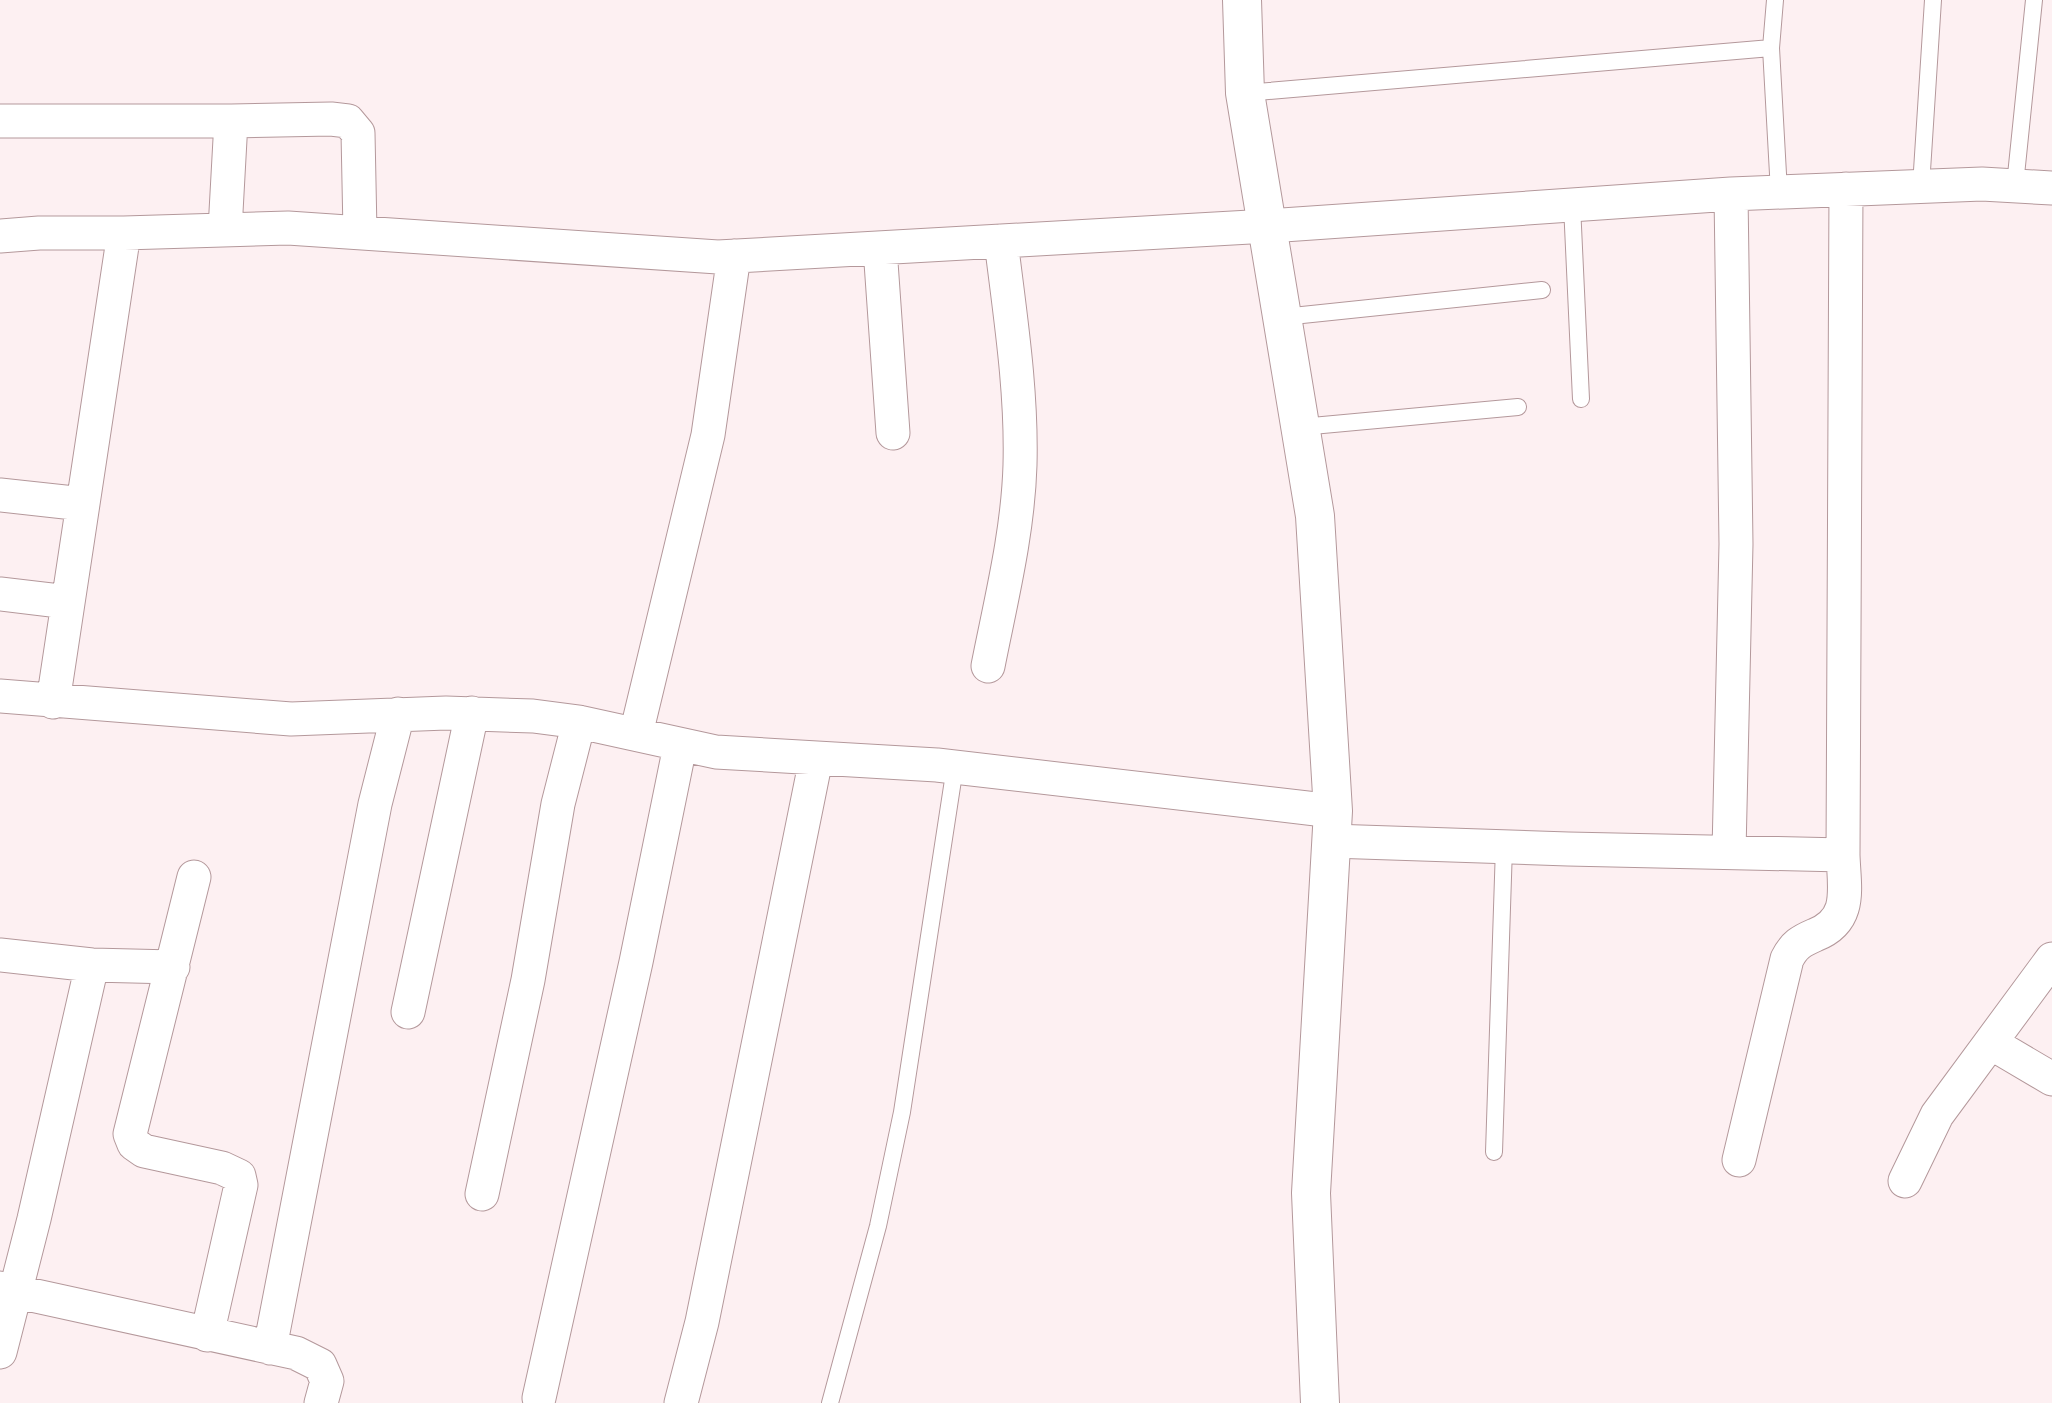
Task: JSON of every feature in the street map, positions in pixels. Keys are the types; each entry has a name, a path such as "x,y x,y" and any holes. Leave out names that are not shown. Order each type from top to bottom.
{"street":[{"path":"1242,0 1245,93 1315,516 1332,826 1311,1193 1320,1403"},
{"path":"0,121 331,118 348,121 358,132 360,232"},
{"path":"225,230 231,121"},
{"path":"0,236 288,228 734,256 1269,226 1731,194 1922,186 2015,185 2052,188"},
{"path":"1740,1160 1787,959 1800,941 1830,928 1840,917 1845,902 1846,189"},
{"path":"1729,852 1735,544 1731,194"},
{"path":"53,702 124,233"},
{"path":"988,666 1011,545 1020,466 1017,370 1001,241"},
{"path":"880,248 892,433"},
{"path":"636,734 708,435 734,256"},
{"path":"0,495 83,504"},
{"path":"0,594 68,602"},
{"path":"0,696 290,719 472,713 533,716 579,722 716,752 955,767 1332,826 1504,847 1843,855"},
{"path":"408,1012 472,713"},
{"path":"270,1348 375,804 398,714"},
{"path":"482,1194 528,980 558,804 579,722"},
{"path":"539,1398 636,962 680,746"},
{"path":"681,1403 702,1321 816,759"},
{"path":"194,877 130,1134 134,1144 144,1151 222,1168 239,1176 241,1185 207,1335"},
{"path":"0,955 92,965 173,967"},
{"path":"1905,1181 1937,1115 2052,959"},
{"path":"0,1352 8,1290 92,965"},
{"path":"1991,1043 2052,1079"},
{"path":"8,1290 296,1353 320,1365 327,1381 321,1403"}],"lane":[{"path":"1774,0 1771,48 1779,192"},
{"path":"1922,186 1933,0"},
{"path":"2015,185 2034,0"},
{"path":"1245,93 1771,48"},
{"path":"1572,205 1581,399"},
{"path":"1283,317 1542,290"},
{"path":"1300,427 1518,407"},
{"path":"830,1403 878,1226 902,1112 955,767"},
{"path":"1494,1152 1504,847"}]}
